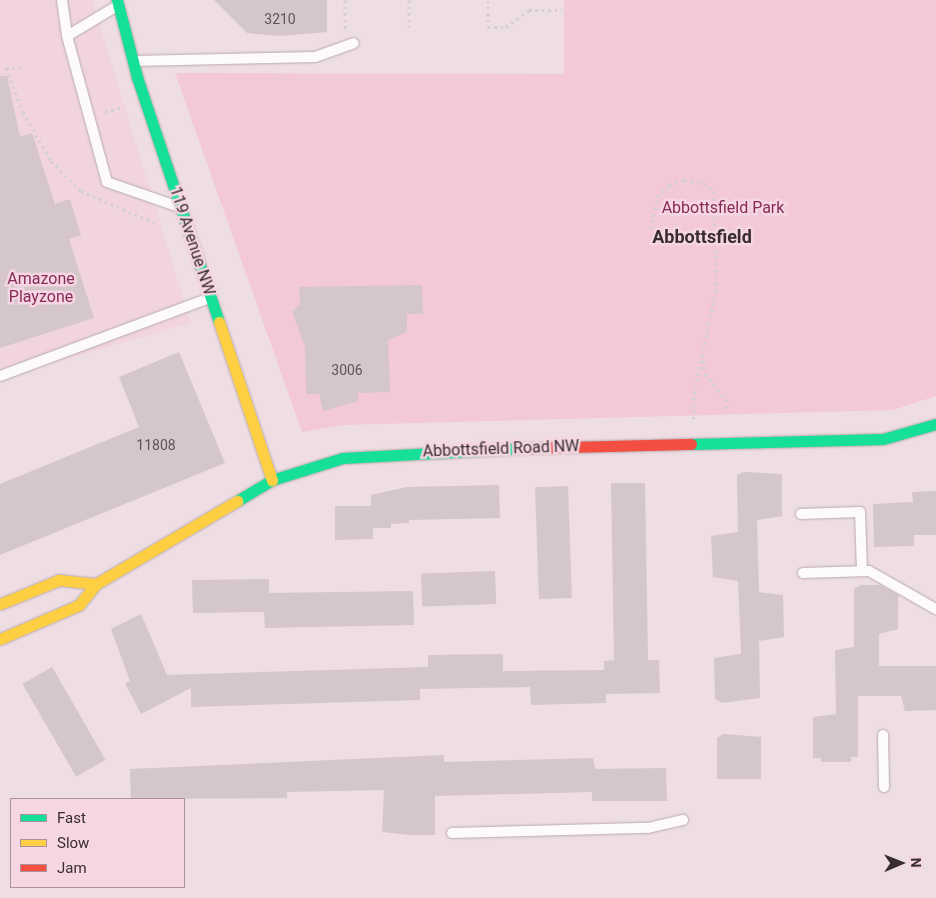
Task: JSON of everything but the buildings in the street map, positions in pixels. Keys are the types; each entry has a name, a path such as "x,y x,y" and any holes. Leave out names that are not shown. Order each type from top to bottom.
{"street":[{"name":"119 Avenue NW","path":"118,3 133,61 272,480"},
{"name":"Abbottsfield Road NW","path":"0,639 79,605 96,584 272,480 343,458 430,450 883,439 936,424"},
{"path":"0,604 59,580 96,584"}],"lane":[{"path":"62,0 67,36 107,182 182,208"},
{"path":"67,36 118,3"},
{"path":"133,61 315,57 354,43"},
{"path":"0,376 211,298"},
{"path":"801,514 860,512 862,571"},
{"path":"803,572 862,571 936,609"},
{"path":"884,734 884,787"},
{"path":"452,833 648,828 683,820"}],"path":[{"path":"345,0 345,33"},
{"path":"409,0 409,27"},
{"path":"488,0 488,27 506,27 529,10 562,10"},
{"path":"22,68 6,68 23,112 51,161 81,191 104,204 143,214 155,223"},
{"path":"105,112 123,107"},
{"path":"651,229 658,197 669,185 684,180 704,183 714,191 716,290 703,359 693,397 694,443"},
{"path":"703,359 705,374 726,399 730,413"}],"shaded area":[{"path":"0,0 92,0 191,323 0,378"}],"green space":[{"name":"Abbottsfield Park","path":"564,0 936,0 936,396 893,410 342,425 302,432 175,73 564,74"}],"traffic: fast":[{"path":"117,0 137,77 219,322"},
{"path":"691,444 883,439 936,424"},
{"path":"237,501 272,480 343,458 527,448"}],"traffic: slow":[{"path":"219,322 272,480"},
{"path":"0,639 79,605 96,584 237,501"},
{"path":"0,604 59,580 96,584"}],"traffic: jam":[{"path":"527,448 691,444"}],"district":[{"name":"Abbottsfield","path":"702,237"}],"park label":[{"name":"Amazone Playzone","path":"41,288"}]}
